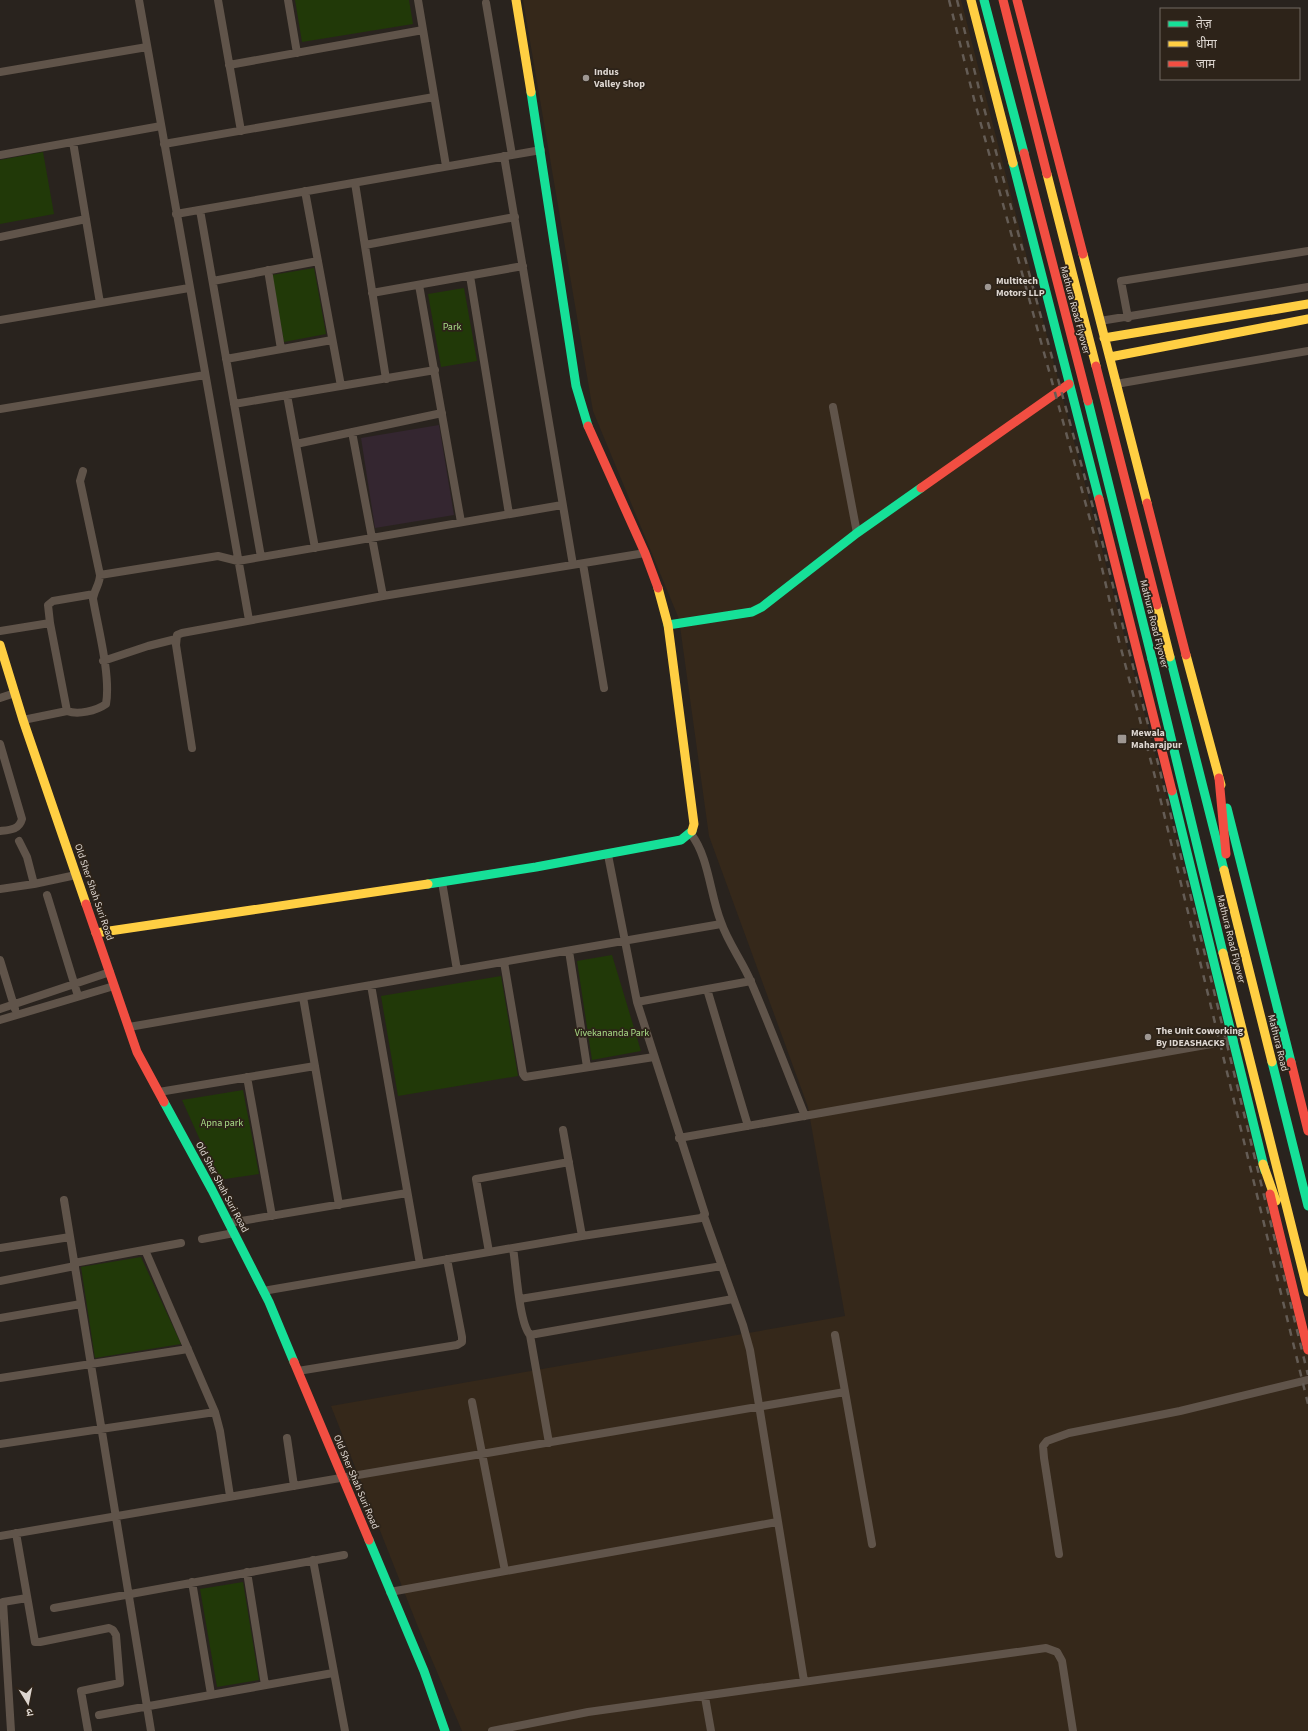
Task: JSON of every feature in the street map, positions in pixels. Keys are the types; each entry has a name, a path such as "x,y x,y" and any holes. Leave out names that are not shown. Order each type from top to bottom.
{"main road":[{"path":"96,933 442,882 608,855 681,840 693,831 694,824 668,625 662,598 644,553 591,435 576,386 541,150 516,0"},
{"path":"971,0 1234,1040 1308,1350"},
{"name":"Mathura Road Flyover","path":"984,0 1082,377 1241,1029 1299,1255"},
{"name":"Mathura Road Flyover","path":"1003,0 1227,886"},
{"path":"1017,0 1181,637 1219,778 1308,1131"},
{"path":"1036,255 1080,245"},
{"path":"1104,338 1308,304"},
{"path":"1110,357 1308,319"},
{"path":"668,625 752,612 762,608 857,533 1069,384"},
{"name":"Old Sher Shah Suri Road","path":"0,646 23,720 137,1052 229,1223 263,1291 424,1672 444,1731"},
{"path":"1219,778 1227,886"},
{"name":"Mathura Road","path":"1227,886 1308,1206"},
{"path":"1263,1164 1286,1232 1299,1255 1308,1292"}],"street":[{"path":"139,0 249,620"},
{"path":"218,0 241,131"},
{"path":"288,0 298,52"},
{"path":"418,0 446,166"},
{"path":"486,3 508,156 515,217 572,565"},
{"path":"229,65 423,30"},
{"path":"0,72 147,47"},
{"path":"164,144 434,97"},
{"path":"0,155 161,126"},
{"path":"73,142 100,304"},
{"path":"176,214 541,150"},
{"path":"355,183 386,379"},
{"path":"305,191 341,386"},
{"path":"200,210 261,557"},
{"path":"365,245 515,217"},
{"path":"0,237 86,219"},
{"path":"1128,318 1121,281 1308,250"},
{"path":"213,281 318,261"},
{"path":"372,293 523,266"},
{"path":"268,270 281,349"},
{"path":"470,276 508,514"},
{"path":"419,285 461,522"},
{"path":"1100,321 1128,318 1308,287"},
{"path":"0,320 190,288"},
{"path":"226,359 332,340"},
{"path":"1116,384 1308,351"},
{"path":"234,404 435,370"},
{"path":"0,409 205,375"},
{"path":"287,395 315,548"},
{"path":"833,407 857,533"},
{"path":"296,444 442,413"},
{"path":"352,432 383,596"},
{"path":"23,720 66,711 71,713 84,712 106,704 107,687 93,599 100,575 80,481 83,470"},
{"path":"100,575 218,556 238,561 562,504"},
{"path":"192,748 176,640 177,635 249,620 383,596 644,553"},
{"path":"583,564 604,688"},
{"path":"66,711 48,604 53,601 94,594"},
{"path":"0,631 50,623"},
{"path":"103,661 148,646 176,640"},
{"path":"0,698 15,693"},
{"path":"0,744 22,819 16,828 0,831"},
{"path":"691,834 697,842 702,854 721,924 751,981 805,1116"},
{"path":"19,841 27,857 34,884"},
{"path":"608,855 636,1002 679,1138 705,1214 704,1216 743,1325 750,1350 804,1681"},
{"path":"0,889 34,884 76,874"},
{"path":"442,882 457,970"},
{"path":"47,895 78,996"},
{"path":"129,1027 625,942 721,924"},
{"path":"569,951 587,1067"},
{"path":"0,960 16,1014"},
{"path":"504,962 524,1076 654,1057"},
{"path":"0,1009 110,972"},
{"path":"636,1002 751,981"},
{"path":"371,985 420,1264"},
{"path":"0,1020 114,986"},
{"path":"707,989 748,1126"},
{"path":"303,997 339,1205"},
{"path":"679,1138 1234,1040"},
{"path":"159,1092 315,1066"},
{"path":"247,1077 272,1216"},
{"path":"563,1130 582,1236"},
{"path":"489,1252 476,1179 569,1162"},
{"path":"229,1223 407,1193"},
{"path":"64,1200 151,1731"},
{"path":"263,1291 582,1236 701,1218 704,1216"},
{"path":"202,1239 234,1233"},
{"path":"0,1248 70,1237"},
{"path":"0,1281 75,1264 181,1243"},
{"path":"513,1248 520,1299 526,1330 530,1335 549,1443"},
{"path":"145,1250 215,1412 220,1431 230,1496"},
{"path":"298,1371 457,1345 462,1342 447,1259"},
{"path":"520,1299 722,1266"},
{"path":"530,1335 733,1299"},
{"path":"0,1318 81,1304"},
{"path":"835,1335 872,1544"},
{"path":"0,1378 188,1350"},
{"path":"1059,1554 1044,1458 1043,1446 1047,1441 1069,1433 1180,1411 1308,1380"},
{"path":"0,1536 845,1392"},
{"path":"472,1402 505,1571"},
{"path":"0,1444 215,1412"},
{"path":"287,1438 294,1486"},
{"path":"390,1592 777,1522"},
{"path":"16,1533 35,1642 109,1628 113,1630 116,1635 120,1684 81,1691 88,1731"},
{"path":"54,1608 344,1555"},
{"path":"313,1560 345,1731"},
{"path":"247,1572 265,1685"},
{"path":"192,1582 212,1694"},
{"path":"11,1731 3,1602 27,1598"},
{"path":"492,1731 588,1712 705,1697 804,1681 1046,1648 1057,1652 1062,1661 1073,1731"},
{"path":"99,1715 333,1673"},
{"path":"705,1697 711,1731"}],"shaded area":[{"path":"523,0 961,0 1308,1342 1308,1731 462,1731 418,1627 331,1406 845,1316 808,1107 709,836 679,619 593,411"},
{"path":"439,425 454,515 375,528 361,438"}],"green space":[{"path":"295,0 409,0 413,24 302,42"},
{"path":"43,152 54,214 0,224 0,160"},
{"path":"314,268 326,334 284,342 272,275"},
{"name":"Park","path":"464,288 477,361 441,367 428,294"},
{"name":"Vivekananda Park","path":"612,955 641,1051 592,1060 577,961"},
{"path":"501,976 518,1076 398,1096 381,996"},
{"name":"Apna park","path":"243,1090 259,1174 218,1180 182,1100"},
{"path":"141,1257 181,1344 95,1358 81,1267"},
{"path":"243,1582 259,1680 217,1687 200,1589"}],"railway":[{"path":"949,0 974,99 1094,534 1119,641 1154,773 1308,1404"},
{"path":"957,0 981,97 1100,533 1308,1375"}],"traffic: fast":[{"path":"984,0 1024,153"},
{"path":"531,92 576,386 588,426"},
{"path":"1013,163 1099,499"},
{"path":"1088,401 1152,659"},
{"path":"668,625 752,612 762,607 857,533 921,488"},
{"path":"1170,657 1224,870"},
{"path":"1152,659 1223,953"},
{"path":"1172,791 1265,1171"},
{"path":"1227,808 1291,1062"},
{"path":"428,884 536,867 681,840 692,831"},
{"path":"1272,1062 1308,1206"},
{"path":"164,1102 212,1190 269,1302 294,1362"},
{"path":"369,1540 424,1671 445,1731"}],"traffic: slow":[{"path":"516,0 531,92"},
{"path":"971,0 1013,163"},
{"path":"1047,174 1096,366"},
{"path":"1083,254 1147,503"},
{"path":"1104,338 1308,304"},
{"path":"1110,357 1308,319"},
{"path":"658,588 668,625 694,824 692,831"},
{"path":"1157,605 1170,657"},
{"path":"0,645 23,720 86,904"},
{"path":"1186,655 1221,785"},
{"path":"1224,870 1272,1062"},
{"path":"96,933 428,884"},
{"path":"1223,953 1308,1292"},
{"path":"1263,1164 1276,1201"}],"traffic: jam":[{"path":"1003,0 1047,174"},
{"path":"1017,0 1083,254"},
{"path":"1024,153 1088,401"},
{"path":"1096,366 1157,605"},
{"path":"921,488 1069,384"},
{"path":"588,426 645,553 658,588"},
{"path":"1099,499 1172,791"},
{"path":"1147,503 1186,655"},
{"path":"1219,778 1226,854"},
{"path":"86,904 137,1052 164,1102"},
{"path":"1291,1062 1308,1131"},
{"path":"1270,1194 1308,1350"},
{"path":"294,1362 369,1540"}],"place":[{"name":"Indus Valley Shop","path":"586,78"},
{"name":"Multitech Motors LLP","path":"988,287"},
{"name":"Mewala Maharajpur","path":"1122,739"},
{"name":"The Unit Coworking By IDEASHACKS","path":"1148,1037"}]}
